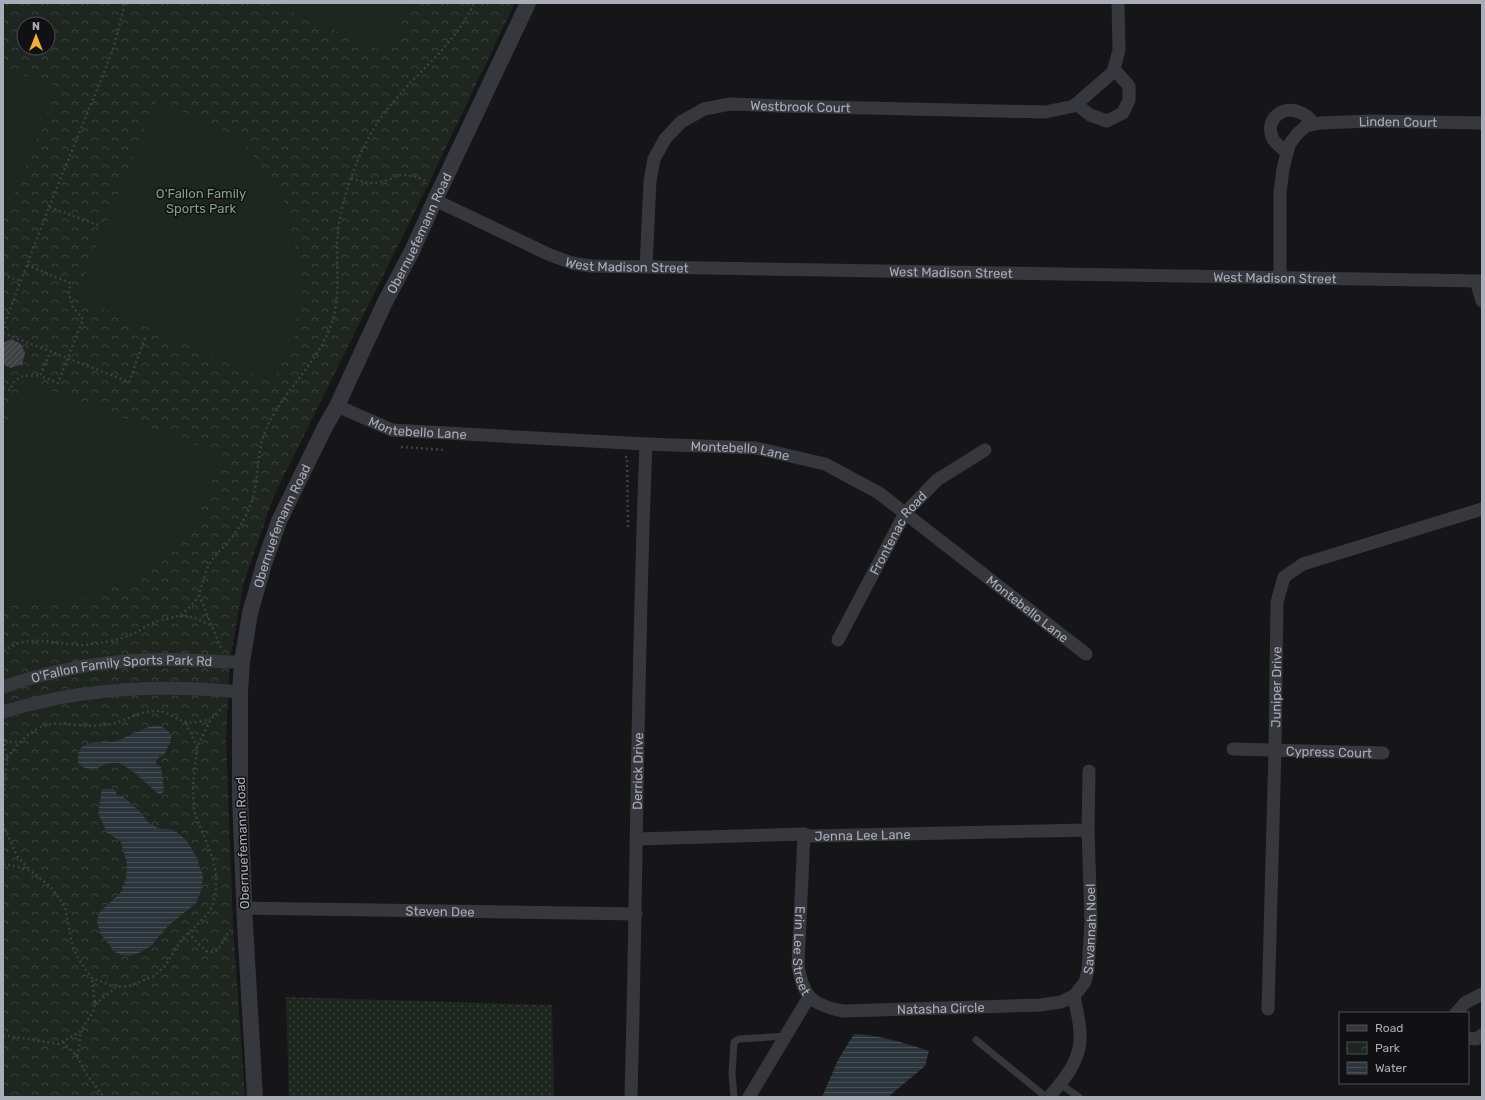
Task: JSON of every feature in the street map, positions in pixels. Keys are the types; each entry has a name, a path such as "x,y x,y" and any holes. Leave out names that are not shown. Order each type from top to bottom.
{"street":[{"name":"Obernuefemann Road","path":"255,1097 244,908 240,797 240,692 242,662 250,613 264,564 279,521 325,427 337,406 385,302 412,251 528,3"},
{"name":"Westbrook Court","path":"646,267 650,181 654,159 665,139 681,122 704,109 730,104 1045,112 1074,106 1113,72 1119,50 1118,3"},
{"path":"1076,104 1090,115 1107,120 1123,113 1129,100 1129,86 1114,69"},
{"path":"1287,152 1274,140 1270,126 1274,117 1286,110 1298,111 1307,116 1314,124"},
{"name":"Linden Court","path":"1280,277 1280,192 1283,169 1289,145 1297,134 1306,126 1314,124 1372,121 1482,123"},
{"name":"West Madison Street","path":"435,200 550,255 572,263 591,266 1479,281"},
{"path":"1479,281 1482,301"},
{"name":"Montebello Lane","path":"337,406 392,430 646,444 756,448 825,464 879,493 1086,654"},
{"name":"Derrick Drive","path":"631,1097 636,914 641,589 646,444"},
{"name":"Frontenac Road","path":"838,640 905,513 937,480 985,450"},
{"name":"Juniper Drive","path":"1268,1009 1275,750 1277,602 1284,577 1303,564 1482,509"},
{"name":"O'Fallon Family Sports Park Rd","path":"3,687 30,678 74,668 111,662 146,660 242,662"},
{"name":"O'Fallon Family Sports Park Rd","path":"3,712 85,693 122,689 177,688 240,692"},
{"name":"Cypress Court","path":"1233,749 1383,753"},
{"name":"Savannah Noel","path":"1074,996 1085,982 1088,970 1091,921 1088,830 1089,772"},
{"name":"Jenna Lee Lane","path":"637,839 804,834 1088,830"},
{"name":"Erin Lee Street","path":"749,1097 809,998 801,982 798,966 804,834"},
{"name":"Steven Dee","path":"244,908 636,914"},
{"path":"1457,1012 1465,1003 1482,994"},
{"path":"1047,1097 1060,1084 1073,1066 1077,1056 1081,1035 1074,996"},
{"name":"Natasha Circle","path":"809,998 825,1007 843,1011 1040,1005 1061,1002 1074,996"},
{"path":"1469,1038 1476,1039 1482,1035"}],"lane":[{"path":"734,1097 732,1074 734,1042 739,1039 786,1036"},
{"path":"976,1040 1047,1097"},
{"path":"1060,1084 1079,1097"}],"path":[{"path":"3,328 49,207 114,50 125,3"},
{"path":"180,616 199,596 204,576 210,563 239,528 249,510 256,483 261,447 266,429 287,394 311,364 328,335 334,314 337,295 336,248 340,214 351,178 366,142 392,103 456,34 474,3"},
{"path":"351,178 371,184 402,175 419,178 428,182"},
{"path":"49,207 98,224"},
{"path":"3,388 10,390 13,383 23,376 40,376 58,383 83,319 72,306 69,294 70,283 27,265"},
{"path":"3,275 21,281"},
{"path":"3,333 128,382 146,335"},
{"path":"40,376 50,351"},
{"path":"401,447 446,450"},
{"path":"627,457 628,529"},
{"path":"199,596 222,649"},
{"path":"3,650 21,643 36,641 76,644 101,642 135,633 153,623 167,618 180,616 193,617 211,625"},
{"path":"92,978 116,987 129,986 154,976 165,966 182,939 208,914 213,904 216,891 216,875 213,859 194,811 193,786 198,747 211,719 221,709"},
{"path":"7,758 19,742 30,732 41,727 54,724 81,726 110,724 146,712 157,711 168,713 186,722 198,722 211,719"},
{"path":"186,722 198,747"},
{"path":"3,734 7,758 3,802"},
{"path":"5,740 19,742"},
{"path":"3,824 17,856 31,871 52,887 65,907 72,944 81,963 92,978 95,991 95,1004 93,1012 80,1032 63,1042 58,1044 3,1035"},
{"path":"3,864 31,871"},
{"path":"188,933 206,951 210,953 219,949 227,933 230,930 233,930"},
{"path":"95,1004 116,987"},
{"path":"77,1056 80,1043 80,1032"},
{"path":"63,1042 77,1056 87,1075 104,1097"}],"green space":[{"name":"O'Fallon Family Sports Park","path":"3,3 515,3 424,193 273,498 244,582 230,659 226,739 233,924 245,1097 3,1097"},
{"path":"272,3 411,3 389,54"},
{"path":"3,69 58,87 3,221"},
{"path":"157,99 240,139 283,197 302,275 294,339 273,382 76,297"},
{"path":"24,380 222,455 197,521 155,569 89,599 9,602 3,600 3,431"},
{"path":"286,997 552,1005 554,1097 289,1097"}],"water":[{"path":"158,725 171,734 169,745 164,755 158,758 156,764 161,767 164,791 160,795 134,772 118,763 88,769 78,763 79,751 86,744 111,742 146,728"},
{"path":"102,789 115,789 117,795 126,799 148,822 158,828 174,830 186,840 196,856 203,876 201,891 196,903 168,926 151,946 130,956 121,955 115,952 100,933 97,922 99,913 122,891 126,878 127,864 121,842 107,832 98,814"},
{"path":"854,1034 901,1042 929,1051 925,1066 888,1097 822,1097 838,1060"}],"building":[{"path":"11,339 21,344 25,353 22,364 11,368 3,364 3,343"}]}
